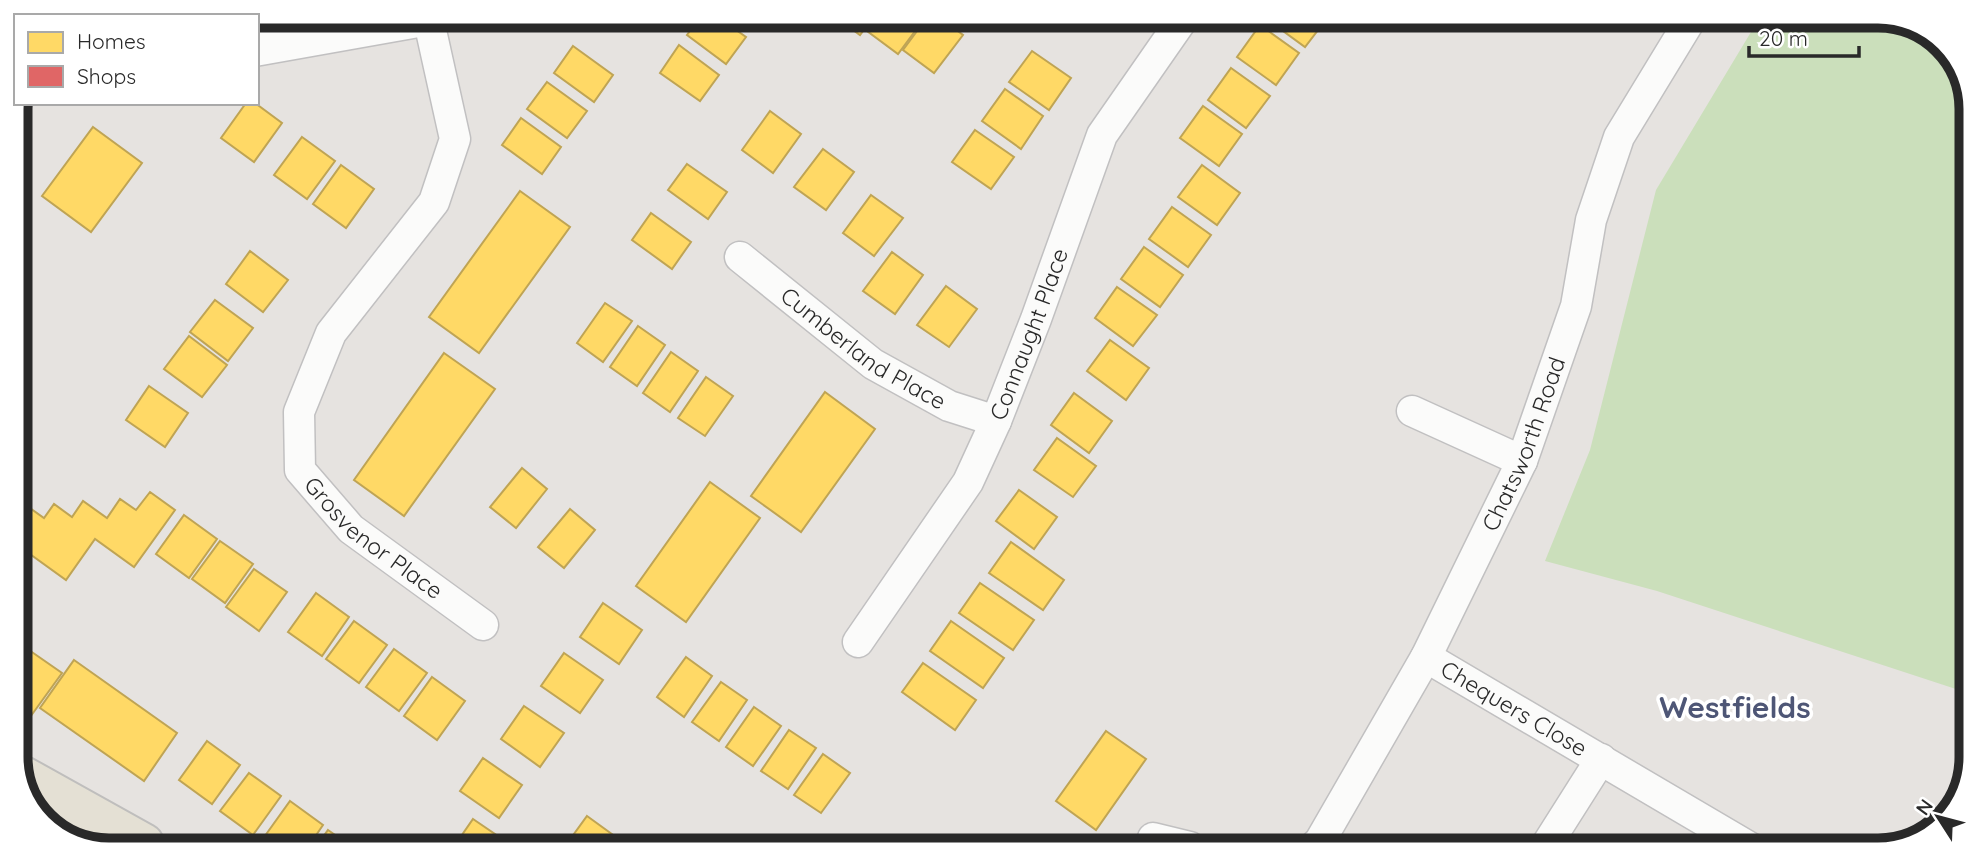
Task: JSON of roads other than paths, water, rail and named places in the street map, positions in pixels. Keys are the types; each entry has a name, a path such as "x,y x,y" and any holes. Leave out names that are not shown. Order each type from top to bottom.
{"main road":[{"path":"31,780 135,838"}],"street":[{"path":"259,47 365,28"},
{"name":"Grosvenor Place","path":"430,28 455,139 434,202 331,333 299,412 300,470 351,529 482,625"},
{"name":"Connaught Place","path":"858,642 968,482 996,421 1036,319 1102,135 1176,28"},
{"name":"Chatsworth Road","path":"1322,838 1426,657 1522,461 1576,306 1591,220 1619,137 1685,28"},
{"name":"Cumberland Place","path":"740,257 873,364 949,406 996,421"},
{"path":"1412,411 1522,461"},
{"name":"Chequers Close","path":"1426,657 1734,838"},
{"name":"Chequers Close","path":"1551,838 1601,758"}],"district":[{"name":"Westfields","path":"1735,708"}]}
